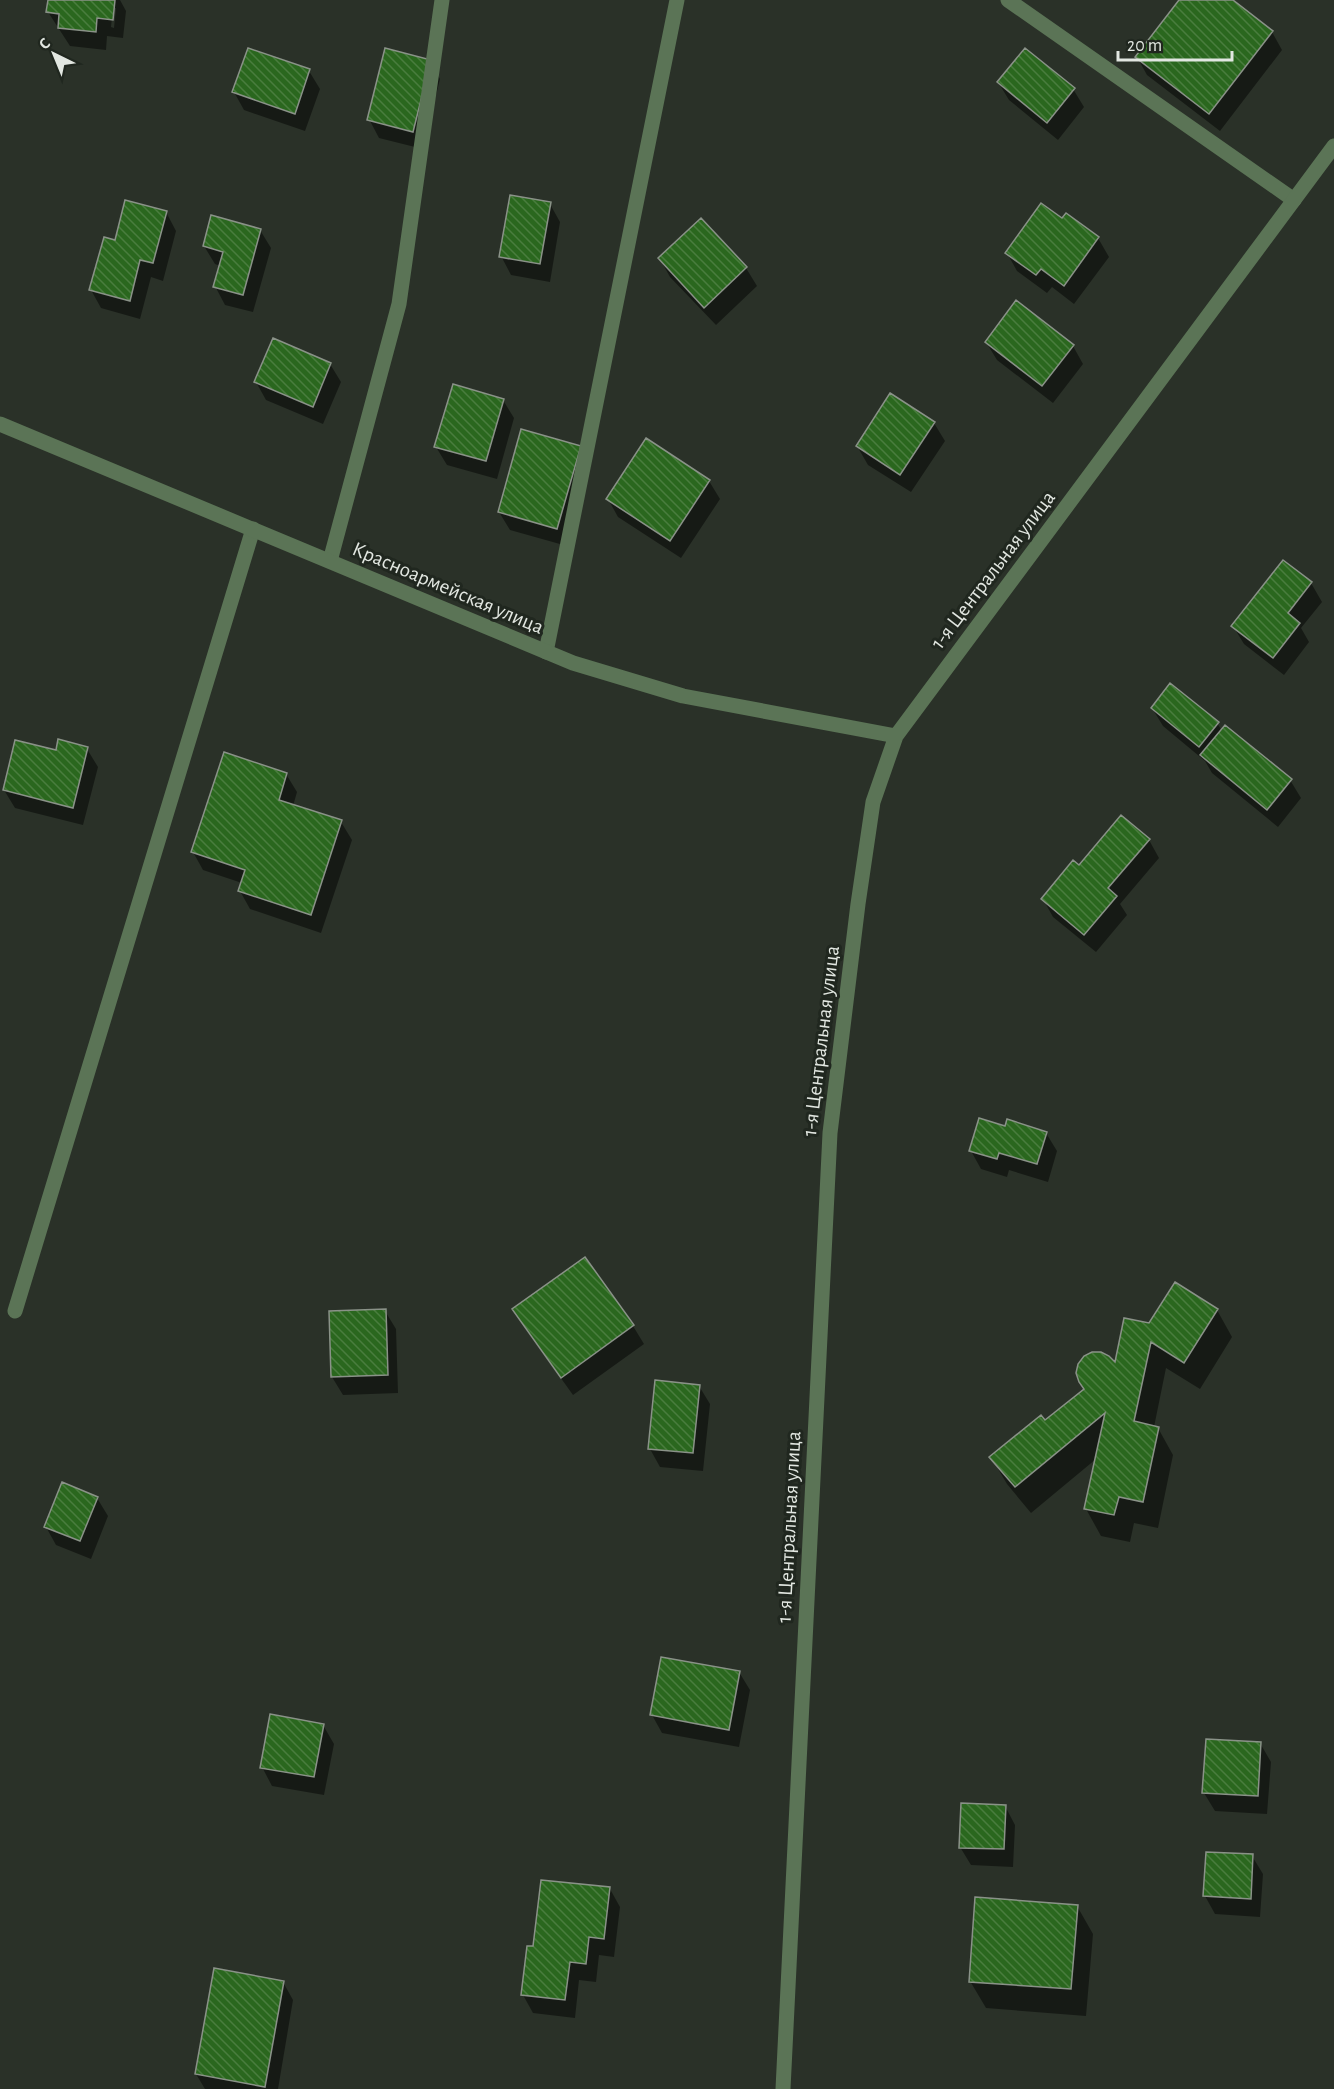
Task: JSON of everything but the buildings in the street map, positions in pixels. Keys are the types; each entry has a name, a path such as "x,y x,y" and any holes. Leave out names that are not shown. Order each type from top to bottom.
{"street":[{"path":"330,561 399,304 442,0"},
{"path":"546,652 677,0"},
{"path":"1008,0 1294,200"},
{"name":"1-я Центральная улица","path":"783,2089 830,1133 873,802 896,735 1334,146"},
{"name":"Красноармейская улица","path":"0,424 573,663 683,696 896,735"},
{"path":"15,1311 253,529"}]}
